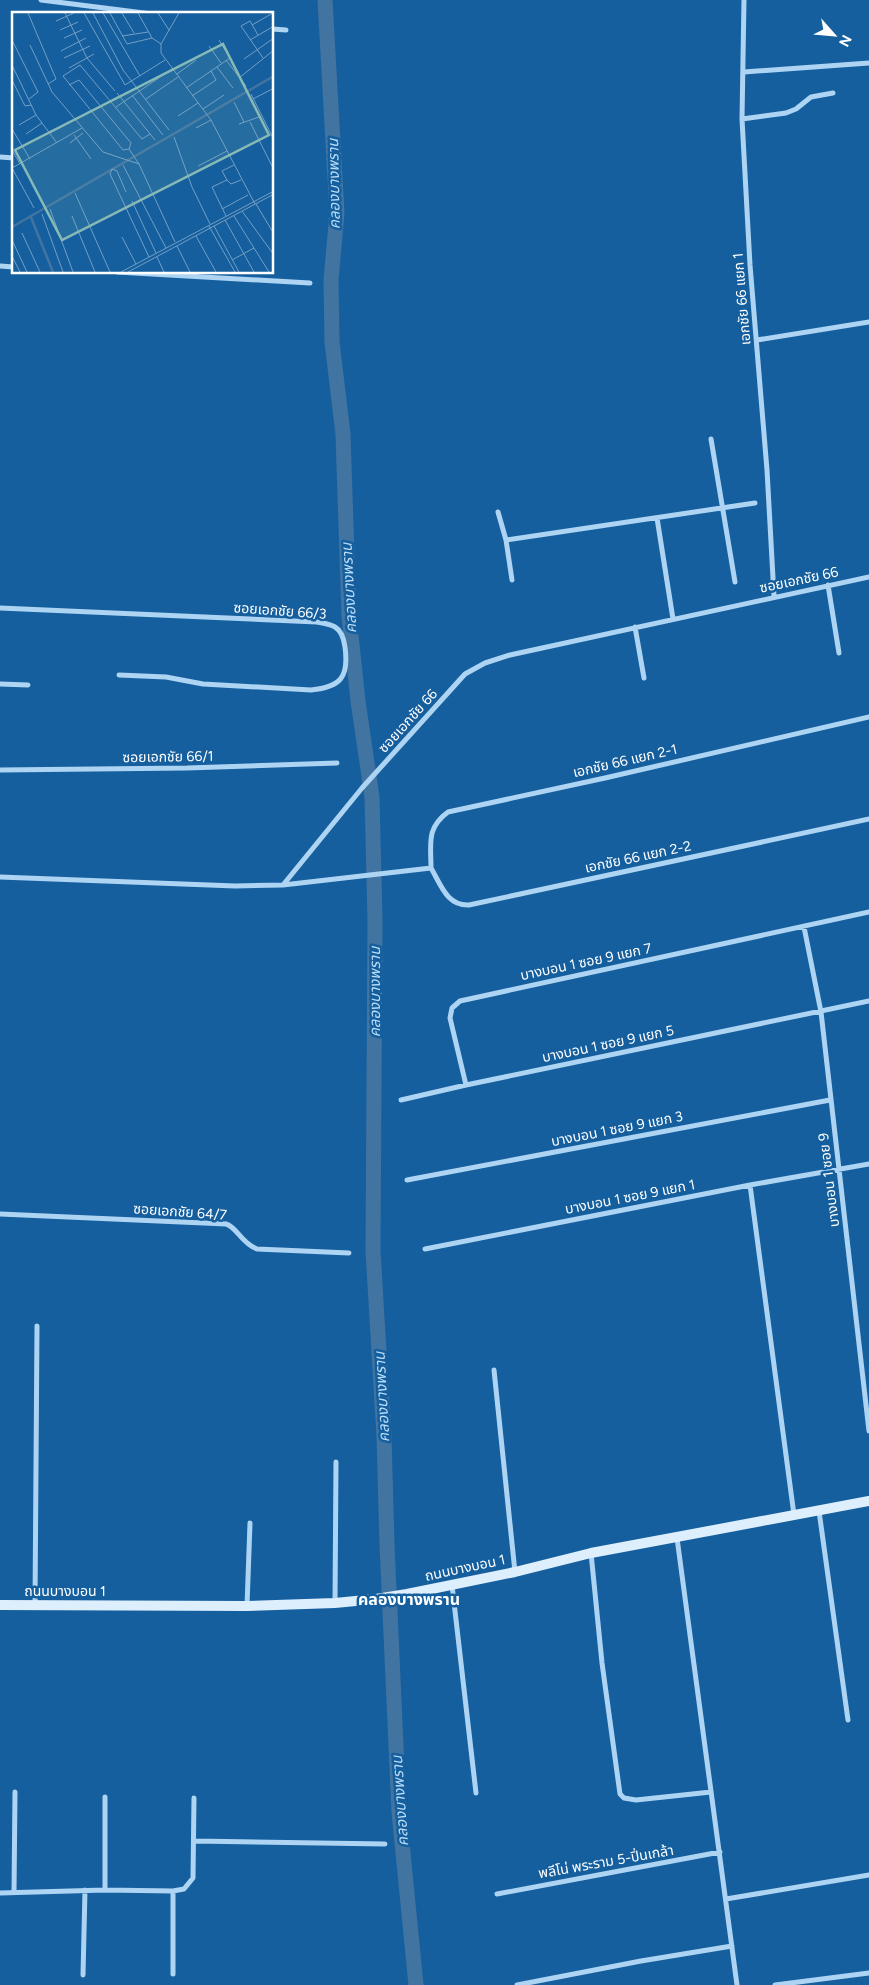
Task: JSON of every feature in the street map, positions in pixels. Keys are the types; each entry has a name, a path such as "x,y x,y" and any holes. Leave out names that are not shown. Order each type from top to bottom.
{"main road":[{"name":"ถนนบางบอน 1","path":"0,1605 247,1606 335,1603 376,1599 514,1572 592,1553 869,1502"}],"street":[{"path":"41,0 136,12"},
{"name":"เอกชัย 66 แยก 1","path":"744,0 742,119 750,265 757,340 774,596"},
{"path":"274,29 286,30"},
{"path":"744,72 869,63"},
{"path":"742,119 786,113 796,109 811,97 833,93"},
{"path":"152,274 310,283"},
{"path":"757,340 869,322"},
{"path":"711,439 735,582"},
{"path":"506,540 755,503"},
{"path":"498,512 506,540 512,580"},
{"path":"657,518 673,619"},
{"name":"ซอยเอกชัย 66","path":"283,885 362,788 464,674 485,663 510,655 869,576"},
{"path":"828,585 839,653"},
{"name":"ซอยเอกชัย 66/3","path":"0,608 317,622 334,626 340,632 344,642 347,662 345,674 336,684 328,688 311,690 203,684 166,677 120,675"},
{"path":"635,627 644,678"},
{"path":"0,684 28,685"},
{"name":"เอกชัย 66 แยก 2-1","path":"431,868 430,837 433,827 439,818 448,812 869,717"},
{"name":"ซอยเอกชัย 66/1","path":"0,770 187,768 336,763"},
{"name":"เอกชัย 66 แยก 2-2","path":"431,868 448,897 455,904 469,906 869,819"},
{"path":"0,877 235,886 283,885 431,868"},
{"name":"บางบอน 1 ซอย 9 แยก 7","path":"466,1085 450,1018 452,1008 460,1001 869,912"},
{"name":"บางบอน 1 ซอย 9","path":"804,927 821,1012 869,1431"},
{"name":"บางบอน 1 ซอย 9 แยก 5","path":"401,1100 869,1001"},
{"name":"บางบอน 1 ซอย 9 แยก 3","path":"407,1180 830,1100"},
{"name":"บางบอน 1 ซอย 9 แยก 1","path":"424,1249 750,1185 869,1164"},
{"path":"750,1185 794,1516"},
{"name":"ซอยเอกชัย 64/7","path":"0,1214 226,1224 234,1228 245,1242 257,1249 350,1253"},
{"path":"35,1605 37,1326"},
{"path":"494,1370 514,1572"},
{"path":"335,1603 336,1462"},
{"path":"819,1510 848,1720"},
{"path":"247,1606 250,1523"},
{"path":"678,1538 737,1985"},
{"path":"592,1553 602,1663 620,1794 624,1798 636,1800 711,1792"},
{"path":"452,1584 476,1793"},
{"path":"14,1892 15,1792"},
{"path":"105,1797 105,1890"},
{"path":"0,1892 85,1890 173,1891 184,1889 193,1878 194,1798"},
{"path":"194,1841 385,1844"},
{"name":"พลีโน่ พระราม 5-ปิ่นเกล้า","path":"497,1894 720,1852"},
{"path":"726,1899 869,1875"},
{"path":"83,1975 85,1890"},
{"path":"173,1891 173,1974"},
{"path":"518,1985 550,1982 641,1961 732,1946"},
{"path":"775,1985 869,1973"}],"waterway":[{"name":"คลองบางพราน","path":"325,0 337,213 331,280 332,342 343,434 349,616 358,701 372,797 375,920 373,1251 384,1436 399,1812 416,1985"}],"district":[{"name":"คลองบางพราน","path":"409,1599"}]}
